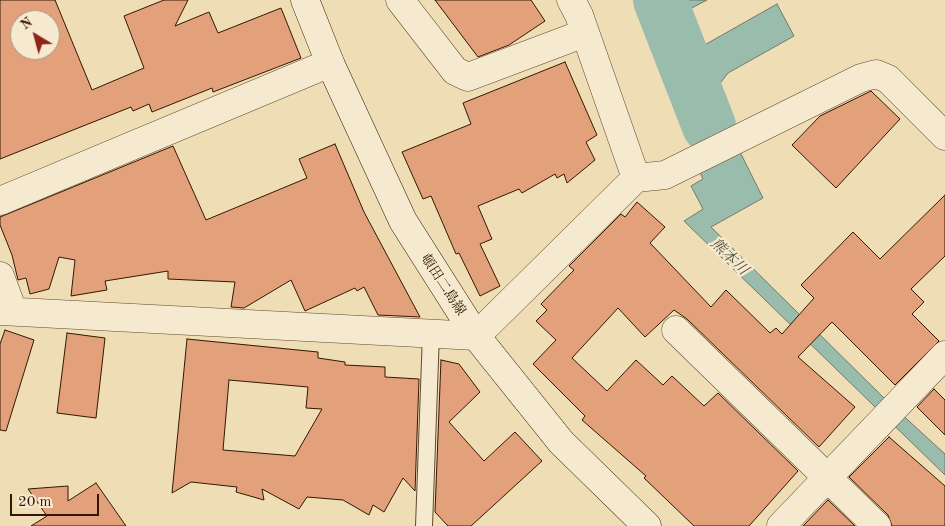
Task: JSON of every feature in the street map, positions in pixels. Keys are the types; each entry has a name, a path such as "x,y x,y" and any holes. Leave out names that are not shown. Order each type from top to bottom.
{"street":[{"name":"頓田二島線","path":"305,0 330,63 402,221 476,336 561,442 647,526"},
{"path":"400,0 455,71 468,77 585,33"},
{"path":"571,0 585,33 636,178"},
{"path":"0,201 330,63"},
{"path":"0,276 7,311 476,336 636,178 665,175 861,78 876,74 888,78 945,136"},
{"path":"676,330 877,526"},
{"path":"781,526 945,355"}],"lane":[{"path":"424,526 431,333"}],"water":[{"path":"640,0 707,0 667,21 650,17"},
{"path":"777,4 794,36 728,73 708,99 739,150 763,198 711,227 886,400 945,454 945,475 684,221 703,209 691,186 703,179 698,168 712,161 662,69"}],"building":[{"path":"0,0 55,0 59,10 10,10 10,60 60,60 60,12 92,90 144,68 124,16 164,0 188,0 175,26 209,12 218,33 281,8 301,58 213,92 212,88 152,112 149,104 133,111 131,107 0,159"},
{"path":"435,0 531,0 545,21 509,45 478,57"},
{"path":"565,62 597,135 586,142 595,160 567,183 564,174 557,178 555,174 522,193 519,189 478,206 492,239 480,244 500,286 480,296 459,253 456,254 431,196 423,199 402,152 471,124 463,103"},
{"path":"871,91 900,119 836,188 792,145 820,116"},
{"path":"335,144 364,212 420,317 378,315 364,287 357,291 355,288 305,311 291,280 244,308 231,307 235,282 168,279 168,271 105,281 107,290 71,296 75,260 59,257 49,289 30,294 26,278 18,280 12,255 0,225 0,217 173,146 206,220 307,178 299,159"},
{"path":"945,195 945,256 911,289 924,302 912,314 939,341 895,385 832,322 798,357 855,407 819,447 687,319 674,310 645,337 618,308 572,358 607,391 636,360 663,385 672,376 704,406 718,393 798,471 749,526 694,526 644,478 646,476 582,420 585,416 533,364 556,340 536,321 547,310 541,304 574,270 569,266 621,214 625,217 637,202 665,227 650,243 711,307 726,290 770,333 776,328 782,334 814,298 801,285 853,232 880,259"},
{"path":"5,330 34,340 6,431 0,430 0,344"},
{"path":"67,333 105,338 96,418 57,413"},
{"path":"187,339 318,352 318,358 345,362 345,365 385,367 385,377 419,379 415,491 403,478 384,512 373,505 369,515 343,500 307,497 299,509 262,489 264,500 236,492 237,487 191,482 172,493","holes":["229,380 308,387 306,408 322,409 295,456 223,450"]},
{"path":"441,360 459,364 480,392 449,422 484,461 515,432 542,461 471,526 448,526 435,512"},
{"path":"934,389 945,400 945,435 917,407"},
{"path":"889,437 945,486 945,526 892,526 888,515 849,477"},
{"path":"96,483 126,526 31,526 47,516 28,489 68,486 68,501"},
{"path":"828,500 855,526 803,526"}],"waterway":[{"name":"熊本川","path":"660,0 709,126"}]}
